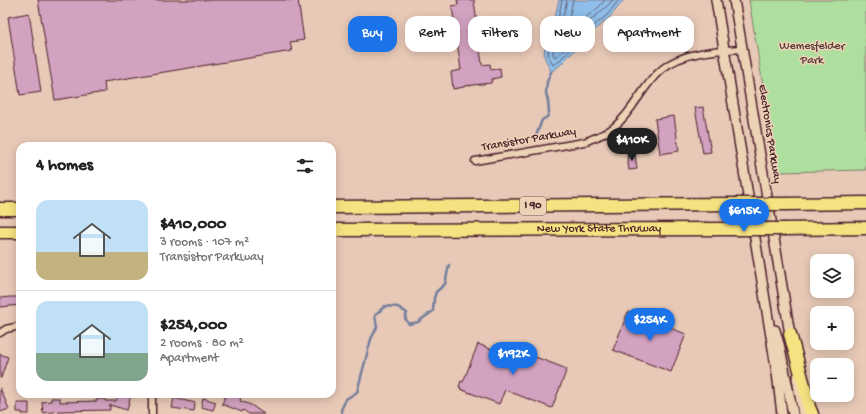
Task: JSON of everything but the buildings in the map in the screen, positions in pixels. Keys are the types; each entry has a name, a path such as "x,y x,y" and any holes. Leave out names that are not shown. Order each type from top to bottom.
{"highway":[{"name":"New York State Thruway","path":"336,207 866,203"},
{"path":"0,209 16,209"},
{"path":"816,228 842,233 866,235"},
{"name":"New York State Thruway","path":"336,230 866,228"},
{"path":"0,232 16,232"},
{"path":"790,334 812,414"}],"main road":[{"path":"716,0 765,294 782,414"},
{"name":"Electronics Parkway","path":"734,0 803,414"},
{"path":"765,294 780,348 793,414"}],"street":[{"name":"Transistor Parkway","path":"475,161 584,142 599,136 614,128 628,113 647,84 667,65 690,56 710,51 742,49"},
{"path":"0,333 6,329 16,327"},
{"path":"152,398 152,414"}],"green space":[{"name":"Wemesfelder Park","path":"749,0 866,0 866,170 777,172"}],"water":[{"path":"559,0 624,0 611,16 603,16 603,23 595,30 595,16 555,16"},
{"path":"544,52 573,52 551,72 544,56"}],"waterway":[{"path":"536,136 542,120 547,117 549,112 546,93 547,82 551,72"},
{"path":"342,414 341,410 346,399 357,392 371,339 377,327 375,315 385,306 398,307 407,313 405,318 409,324 418,322 433,311 436,292 445,284 449,265"}]}
